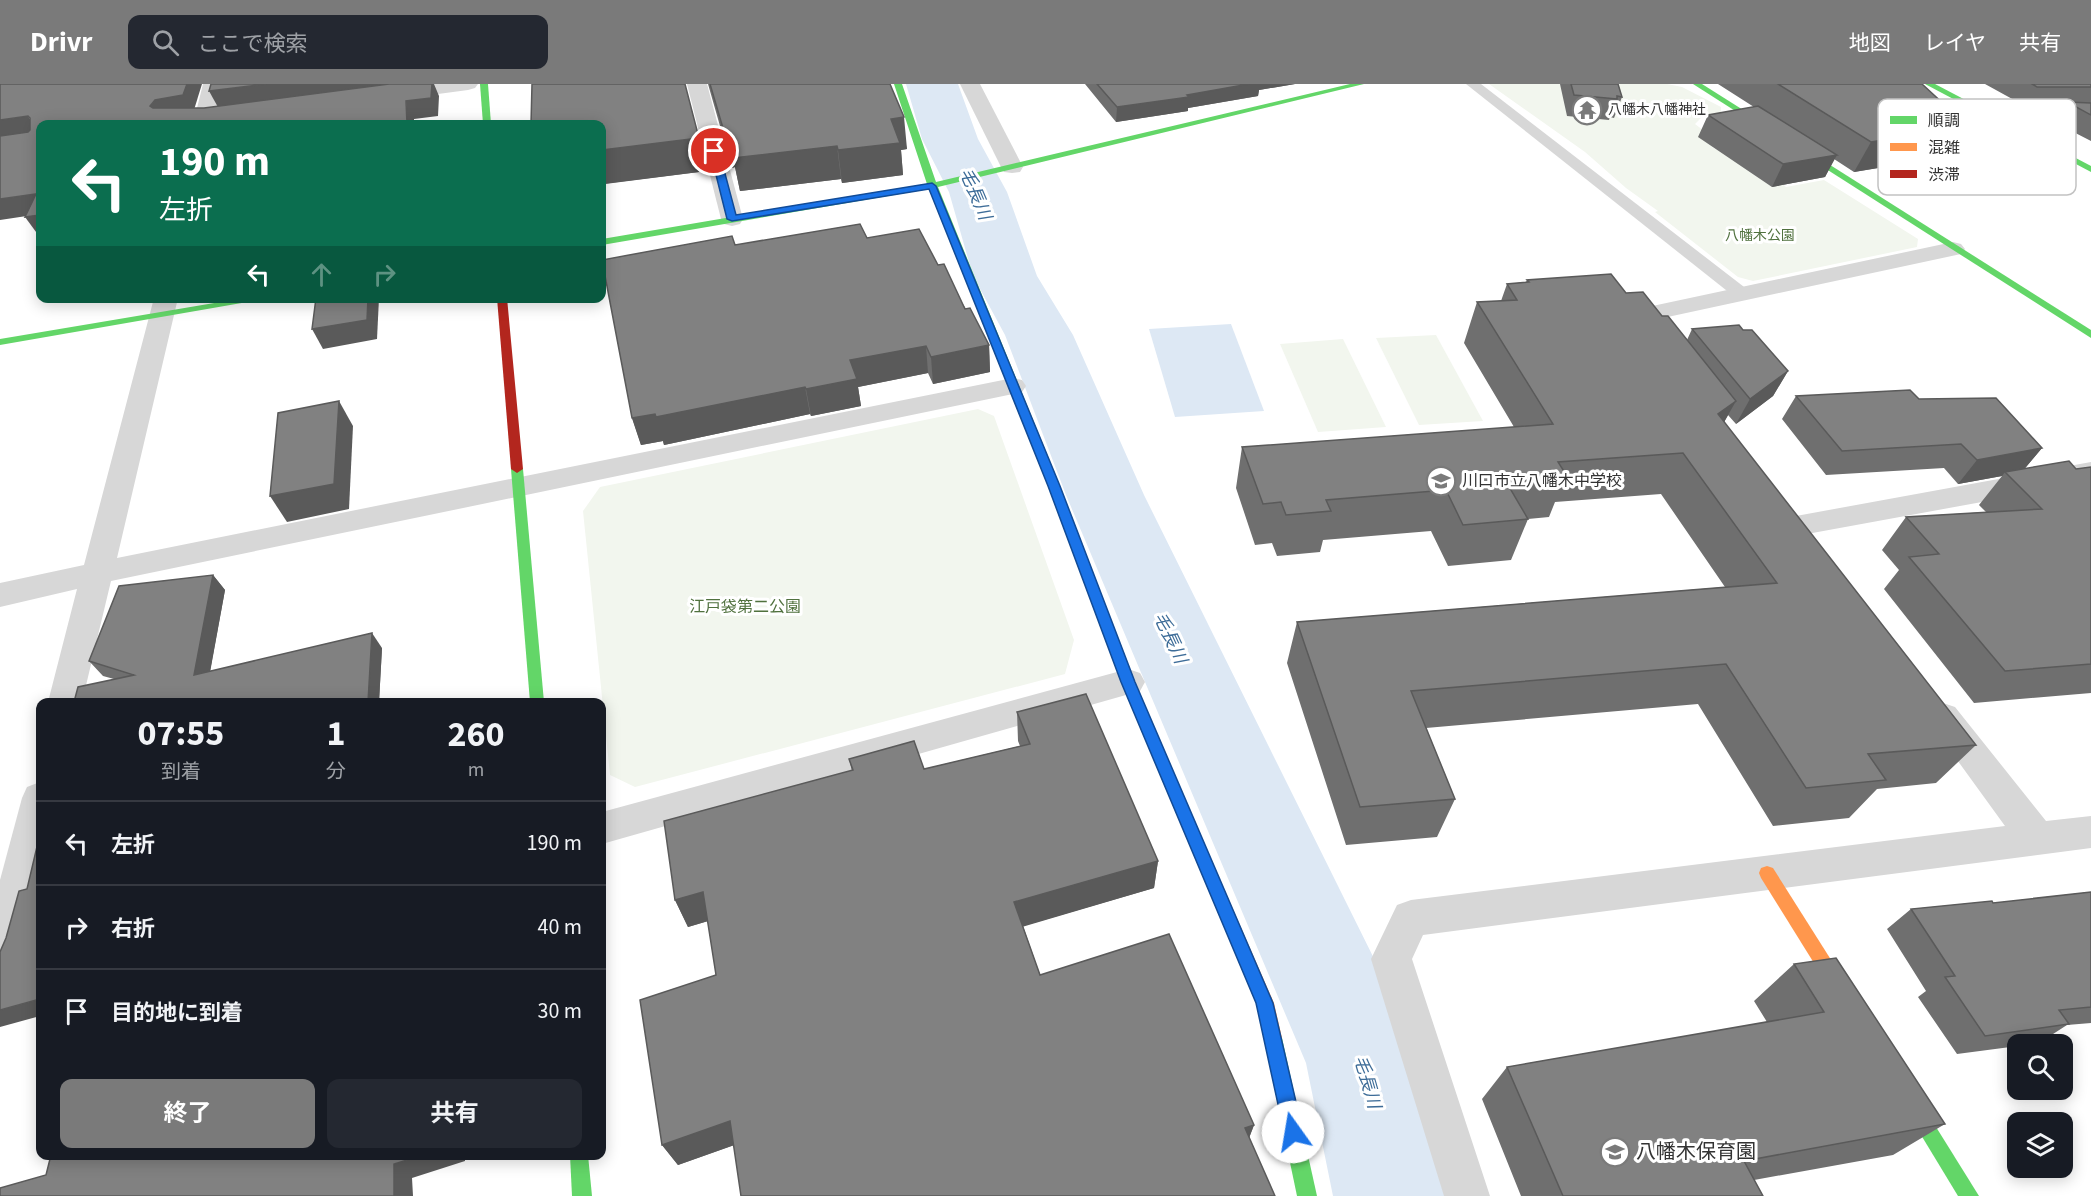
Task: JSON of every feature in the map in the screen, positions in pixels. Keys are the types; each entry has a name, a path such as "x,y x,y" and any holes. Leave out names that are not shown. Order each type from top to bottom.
{"street":[{"path":"198,120 213,84"},
{"path":"376,97 468,84"},
{"path":"484,84 487,120"},
{"path":"697,84 732,219"},
{"path":"898,84 932,186 1013,386 1128,682 1265,1003 1308,1196"},
{"path":"970,84 1012,167"},
{"path":"606,241 932,186 1360,84"},
{"path":"1697,84 2091,335"},
{"path":"1929,84 1958,99"},
{"path":"212,120 227,117"},
{"path":"2076,161 2091,169"},
{"path":"1674,368 1646,331 1652,314 1953,249"},
{"path":"0,342 164,307 209,303"},
{"path":"502,303 537,698"},
{"path":"66,698 164,307"},
{"path":"0,595 97,573 1013,386"},
{"path":"1818,554 1789,517 2091,472"},
{"path":"606,827 1128,682"},
{"path":"1927,697 2037,839"},
{"path":"0,958 36,814"},
{"path":"1467,1196 1391,959 1411,918 2091,832"},
{"path":"1767,873 1856,1014"},
{"path":"1900,1085 1969,1196"},
{"path":"579,1160 582,1196"}],"lane":[{"path":"1473,84 1742,294"}],"green space":[{"name":"八幡木公園","path":"1489,84 1667,84 1682,87 1721,107 1721,115 1701,118 1695,124 1719,142 1712,147 1769,175 1786,187 1824,180 1918,239 1917,247 1753,281 1738,277 1655,212 1658,211 1626,188 1585,152"},
{"path":"1436,335 1483,421 1419,425 1376,338"},
{"path":"1343,339 1386,427 1318,432 1280,344"},
{"name":"江戸袋第二公園","path":"978,409 994,416 1074,640 1065,674 635,787 610,775 606,736 606,698 602,698 583,511 600,487"}],"shaded area":[{"path":"1231,324 1264,411 1175,417 1149,329"}],"building":[{"path":"0,84 187,84 183,95 155,100 150,106 153,108 204,108 389,84 432,84 431,98 406,101 407,120 36,120 36,194 0,199 0,136 28,132 30,118 28,116 0,120"},
{"path":"211,84 266,84 209,91"},
{"path":"532,84 685,84 699,138 606,150 606,120 531,120"},
{"path":"710,84 890,84 904,117 891,119 900,143 838,150 837,146 733,158 729,135 725,135"},
{"path":"1097,84 1249,84 1187,95 1189,97 1117,107"},
{"path":"1571,84 1618,84 1622,97 1617,96 1617,99 1574,95"},
{"path":"1778,84 1922,84 1938,99 1878,99 1878,141 1871,142"},
{"path":"2032,84 2091,84 2091,87 2037,87"},
{"path":"2076,102 2091,103 2091,115 2076,107"},
{"path":"1758,106 1837,155 1783,164 1708,115"},
{"path":"36,194 36,216 25,217"},
{"path":"860,224 867,238 919,229 938,265 944,264 965,309 970,308 989,345 931,357 926,346 850,360 857,379 656,417 655,414 632,418 606,281 606,259 732,236 735,245"},
{"path":"1611,274 1626,293 1643,292 1662,316 1668,316 1736,401 1718,414 1976,745 1868,754 1886,780 1806,788 1726,664 1411,691 1455,799 1360,807 1297,622 1777,583 1683,453 1558,462 1567,476 1530,479 1532,484 1508,485 1528,519 1463,525 1446,490 1326,500 1331,511 1286,515 1281,502 1263,504 1242,447 1553,424 1477,302 1517,300 1507,284 1529,282 1527,280"},
{"path":"315,303 368,303 367,320 312,329"},
{"path":"1739,325 1743,330 1752,330 1788,371 1750,399 1692,329"},
{"path":"1910,390 1919,399 1996,398 2042,448 1977,460 1961,444 1842,451 1796,396"},
{"path":"339,401 334,484 270,496 278,413"},
{"path":"2069,461 2076,469 2091,467 2091,664 2005,671 1909,557 1939,554 1906,517 2042,509 2005,472"},
{"path":"213,575 194,675 372,633 368,698 75,698 78,687 134,675 89,661 119,586"},
{"path":"1086,694 1158,861 1014,902 1040,975 1169,934 1254,1125 1245,1128 1275,1196 741,1196 730,1121 662,1145 640,1000 716,975 703,892 675,900 664,821 853,770 849,759 914,741 924,769 1030,744 1017,712"},
{"path":"36,851 36,1000 0,1010 0,952 19,891 27,889"},
{"path":"2091,892 2091,1007 2059,1010 2069,1024 1985,1036 1945,977 1955,976 1911,909 1992,901 1993,903"},
{"path":"1836,958 1945,1124 1744,1161 1763,1196 1563,1196 1507,1067 1824,1012 1794,964"},
{"path":"50,1160 407,1160 394,1164 394,1196 0,1196 0,1188 46,1175"}],"waterway":[{"name":"毛長川","path":"932,84 950,139 978,192 1005,276 1039,335 1105,495 1364,1062 1396,1196"}],"traffic: fast":[{"path":"484,84 487,120"},
{"path":"898,84 937,199 1054,486 1128,682 1162,763"},
{"path":"606,241 932,186 1360,84"},
{"path":"1697,84 2091,335"},
{"path":"1929,84 1958,99"},
{"path":"2076,161 2091,169"},
{"path":"0,342 235,303"},
{"path":"517,469 537,698"},
{"path":"1273,1038 1307,1196"},
{"path":"1907,1096 1969,1196"},
{"path":"579,1160 582,1196"}],"traffic: slow":[{"path":"1162,763 1265,1003 1273,1038"},
{"path":"1767,873 1846,999"}],"traffic: jam":[{"path":"502,303 517,469"}],"place":[{"name":"八幡木八幡神社","path":"1587,110"},
{"name":"川口市立八幡木中学校","path":"1441,481"},
{"name":"八幡木保育園","path":"1615,1152"}],"route":[{"path":"714,151 732,219 932,186 1054,486 1128,682 1265,1003 1293,1132"}]}
